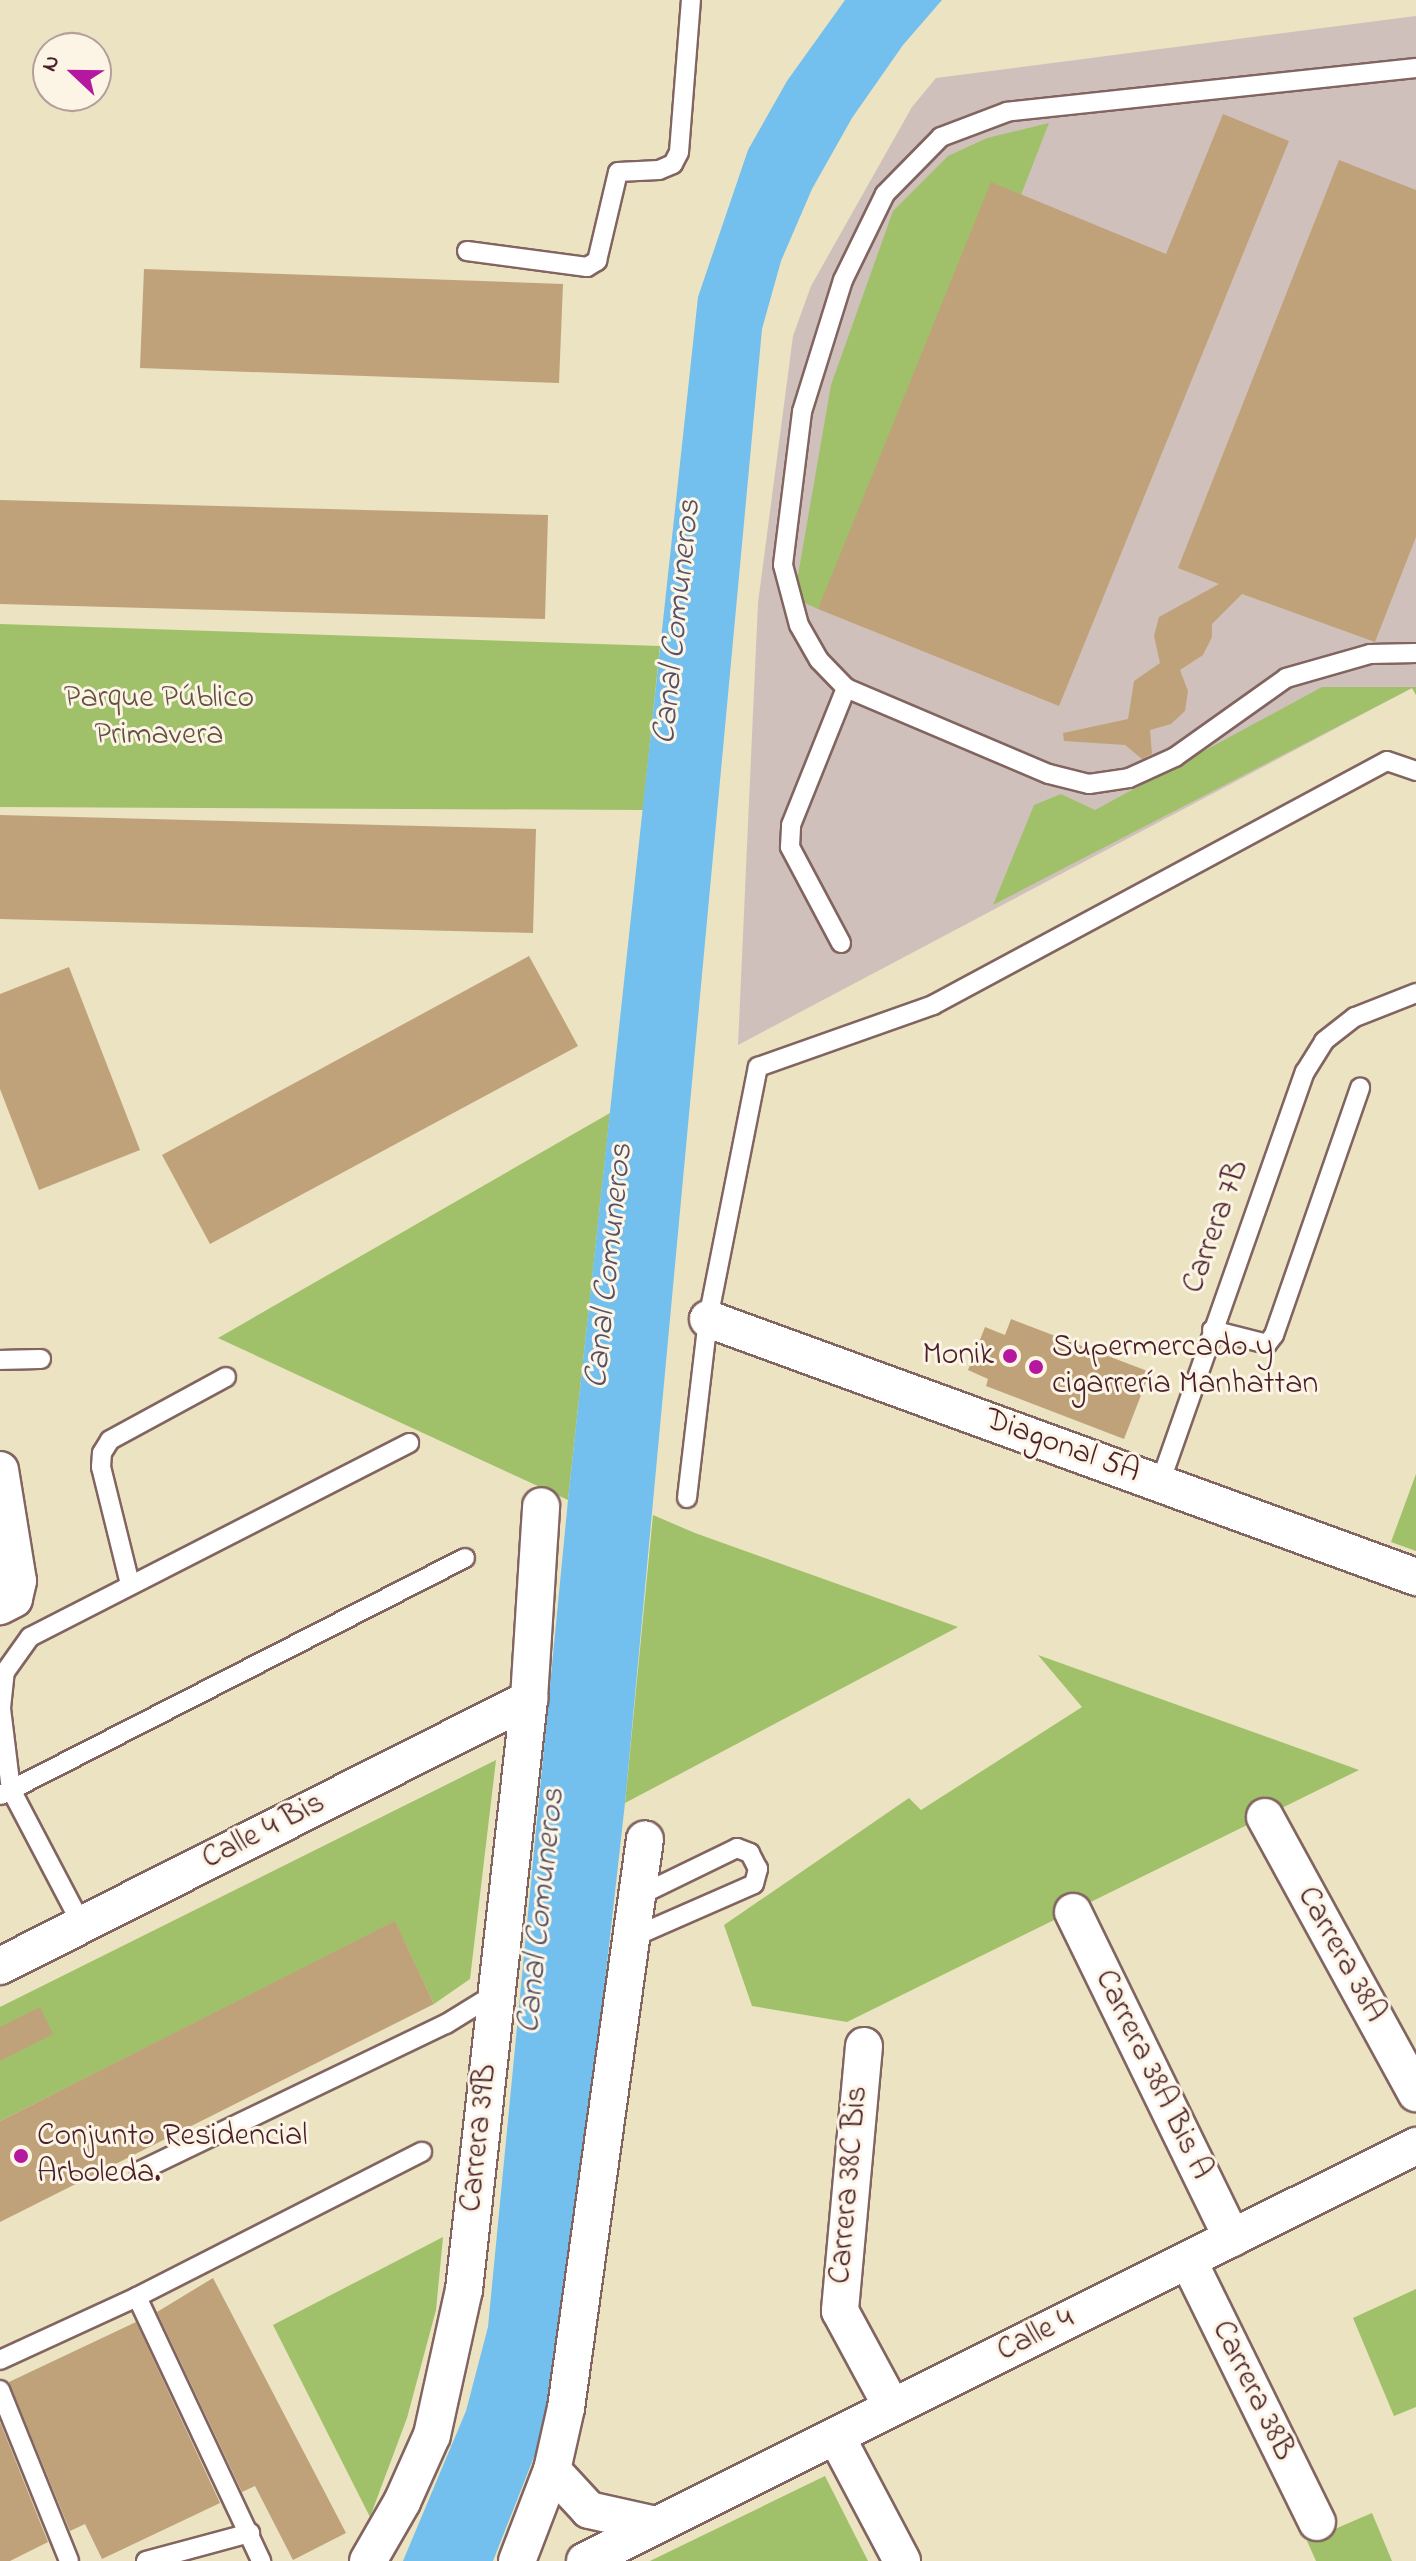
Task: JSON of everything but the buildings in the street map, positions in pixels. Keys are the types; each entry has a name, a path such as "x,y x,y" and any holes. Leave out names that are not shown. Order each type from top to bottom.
{"street":[{"name":"Diagonal 5A","path":"708,1319 1416,1577"},
{"path":"0,1470 7,1598"},
{"name":"Carrera 39B","path":"368,2561 417,2472 450,2366 464,2290 493,1995 529,1699 541,1506"},
{"name":"Calle 4 Bis","path":"0,1966 529,1699"},
{"name":"Carrera 38A","path":"1265,1817 1416,2093"},
{"path":"517,2561 552,2470 566,2408 645,1839"},
{"name":"Carrera 38A Bis A","path":"1073,1912 1232,2238"},
{"name":"Carrera 38C Bis","path":"864,2046 840,2311 892,2407"},
{"name":"Calle 4","path":"585,2561 837,2438 892,2407 1416,2146"},
{"name":"Carrera 38B","path":"1188,2260 1317,2522"},
{"path":"837,2438 902,2561"},
{"path":"552,2470 589,2510 656,2525"}],"lane":[{"path":"467,251 587,267 597,261 618,172 659,170 673,164 679,152 691,0"},
{"path":"1416,68 1007,112 941,137 911,162 885,194 861,237 827,324 802,412 783,565 799,625 819,660 846,688 1049,774 1089,784 1129,778 1175,757 1286,678 1370,654 1416,653"},
{"path":"841,943 790,847 791,825 846,688"},
{"path":"687,1498 708,1319 758,1067 933,1005 1387,761 1416,771"},
{"name":"Carrera 7B","path":"1160,1483 1305,1072 1324,1041 1355,1017 1416,993"},
{"path":"1212,1330 1267,1344 1274,1335 1360,1088"},
{"path":"0,1360 41,1359"},
{"path":"130,1584 101,1467 102,1453 110,1440 226,1377"},
{"path":"82,1925 4,1789 1,1708 5,1672 30,1637 409,1443"},
{"path":"4,1789 465,1558"},
{"path":"631,1938 754,1884 758,1869 750,1853 737,1848 638,1896"},
{"path":"140,2171 446,2024 493,1995"},
{"path":"0,2360 137,2297 422,2152"},
{"path":"137,2297 261,2561"},
{"path":"0,2390 69,2561"},
{"path":"146,2561 250,2533"}],"shaded area":[{"path":"1416,16 1416,695 1412,688 738,1045 758,603 793,336 811,286 912,107 936,78"}],"green space":[{"path":"1049,123 1021,195 818,609 794,598 831,385 893,211 948,156 987,138"},
{"name":"Parque Público Primavera","path":"0,624 660,646 643,810 0,807"},
{"path":"1322,687 1416,687 1416,695 1412,688 993,905 1034,805 1061,794 1095,810"},
{"path":"610,1113 568,1500 218,1338"},
{"path":"1416,1474 1416,1551 1391,1542"},
{"path":"653,1515 695,1533 958,1627 625,1803"},
{"path":"1038,1655 1359,1770 847,2022 752,2006 724,1925 909,1798 921,1810 1082,1707"},
{"path":"496,1760 470,1979 434,2004 395,1922 0,2121 0,2007"},
{"path":"443,2237 436,2310 407,2418 370,2517 273,2325"},
{"path":"1416,2289 1416,2407 1394,2416 1353,2318"},
{"path":"825,2476 868,2561 650,2561"},
{"path":"1372,2513 1392,2561 1316,2561 1307,2541"}],"water":[{"name":"Canal Comuneros","path":"845,0 942,0 903,45 852,118 812,189 781,261 762,329 625,1803 567,2320 543,2434 493,2561 403,2561 466,2411 488,2327 568,1500 698,297 748,150 787,81"}],"place":[{"name":"Monik","path":"1010,1356"},
{"name":"Supermercado y cigarrería Manhattan","path":"1036,1367"},
{"name":"Conjunto Residencial Arboleda.","path":"21,2156"}]}
